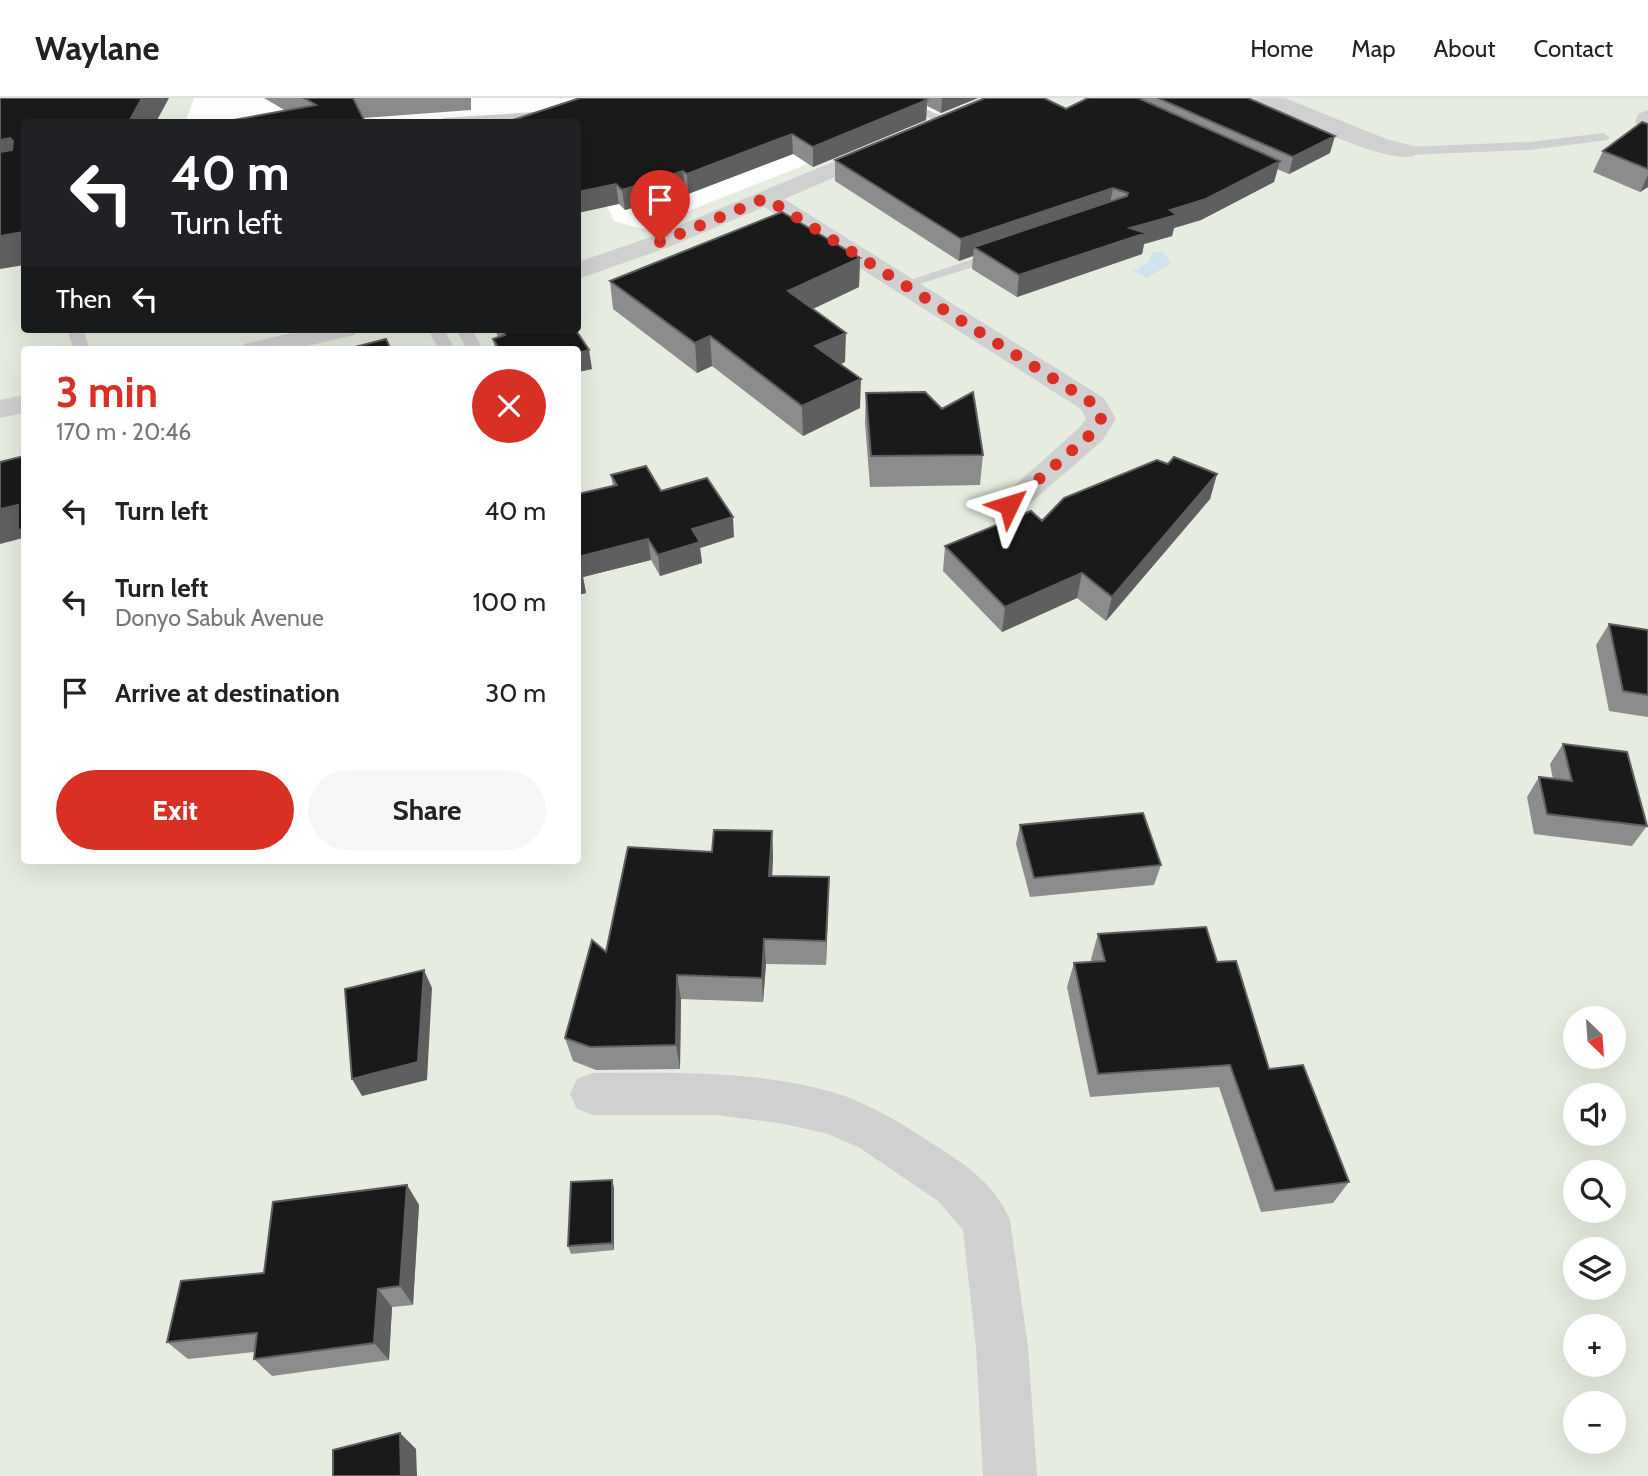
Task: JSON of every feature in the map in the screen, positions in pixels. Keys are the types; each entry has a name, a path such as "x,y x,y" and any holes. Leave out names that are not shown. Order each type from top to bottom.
{"street":[{"path":"1265,98 1382,146 1406,151"},
{"path":"581,270 660,242 970,113"},
{"path":"766,198 1094,404 1101,419 1091,434 1009,505"},
{"path":"271,346 327,333"},
{"path":"0,410 21,405"},
{"path":"593,1094 716,1094 785,1103 833,1114 876,1133 955,1185 986,1220 1002,1347 1010,1476"}],"lane":[{"path":"894,98 947,122"},
{"path":"489,119 565,114"},
{"path":"1648,114 1642,117 1642,123 1648,127"},
{"path":"1406,151 1529,146 1603,137"},
{"path":"905,284 1010,251"}],"shaded area":[{"path":"0,98 194,98 186,119 21,119 21,333 581,333 581,166 591,174 614,221 643,229 974,98 1648,98 1648,1476 0,1476"}],"water":[{"path":"1152,252 1163,252 1171,263 1147,278 1133,271 1149,262"}],"building":[{"path":"0,98 142,98 131,119 21,119 21,232 0,236 0,152 12,150 13,141 10,138 0,140"},
{"path":"304,98 353,98 364,119 239,119 316,105"},
{"path":"580,98 927,100 813,147 792,134 687,174 683,171 622,190 616,184 581,191 581,119 516,119"},
{"path":"985,98 1044,98 1066,109 1088,98 1138,98 1280,161 1206,199 1170,210 1177,215 1130,228 1146,233 1019,275 974,247 1127,196 1128,193 1113,188 961,239 835,160"},
{"path":"1158,98 1248,98 1335,136 1293,157"},
{"path":"1642,122 1648,124 1648,169 1603,151"},
{"path":"782,212 860,258 788,291 846,333 815,346 861,379 802,406 710,336 695,343 610,281"},
{"path":"504,333 578,333 589,350 581,352 581,346 497,346 493,339 505,335"},
{"path":"386,339 389,346 359,346"},
{"path":"925,392 942,409 973,392 983,455 871,456 866,393"},
{"path":"21,457 21,530 18,530 18,505 0,509 0,462"},
{"path":"1174,457 1217,474 1112,597 1082,573 1005,607 945,546 1031,511 1042,521 1064,498 1157,460 1168,464"},
{"path":"646,466 661,491 707,478 733,517 692,529 700,542 658,555 648,539 581,556 581,493 617,485 611,475"},
{"path":"1609,624 1648,630 1648,695 1623,691"},
{"path":"1563,744 1627,752 1647,826 1547,814 1539,777 1572,781"},
{"path":"1143,813 1161,865 1034,878 1020,825"},
{"path":"714,830 772,831 769,876 829,877 826,941 764,939 762,978 677,975 676,1045 590,1047 565,1038 592,940 606,952 628,847 712,852"},
{"path":"1206,927 1217,962 1236,961 1269,1069 1303,1065 1349,1182 1275,1191 1230,1065 1098,1074 1074,963 1105,961 1098,934"},
{"path":"424,970 418,1062 352,1079 345,989"},
{"path":"612,1180 612,1243 568,1246 571,1182"},
{"path":"407,1185 400,1286 378,1289 374,1343 254,1359 257,1333 167,1342 181,1281 264,1273 273,1202"},
{"path":"400,1433 401,1476 333,1476 333,1450"}],"route":[{"path":"660,242 766,198 1094,404 1101,419 1091,434 1009,505"}]}
